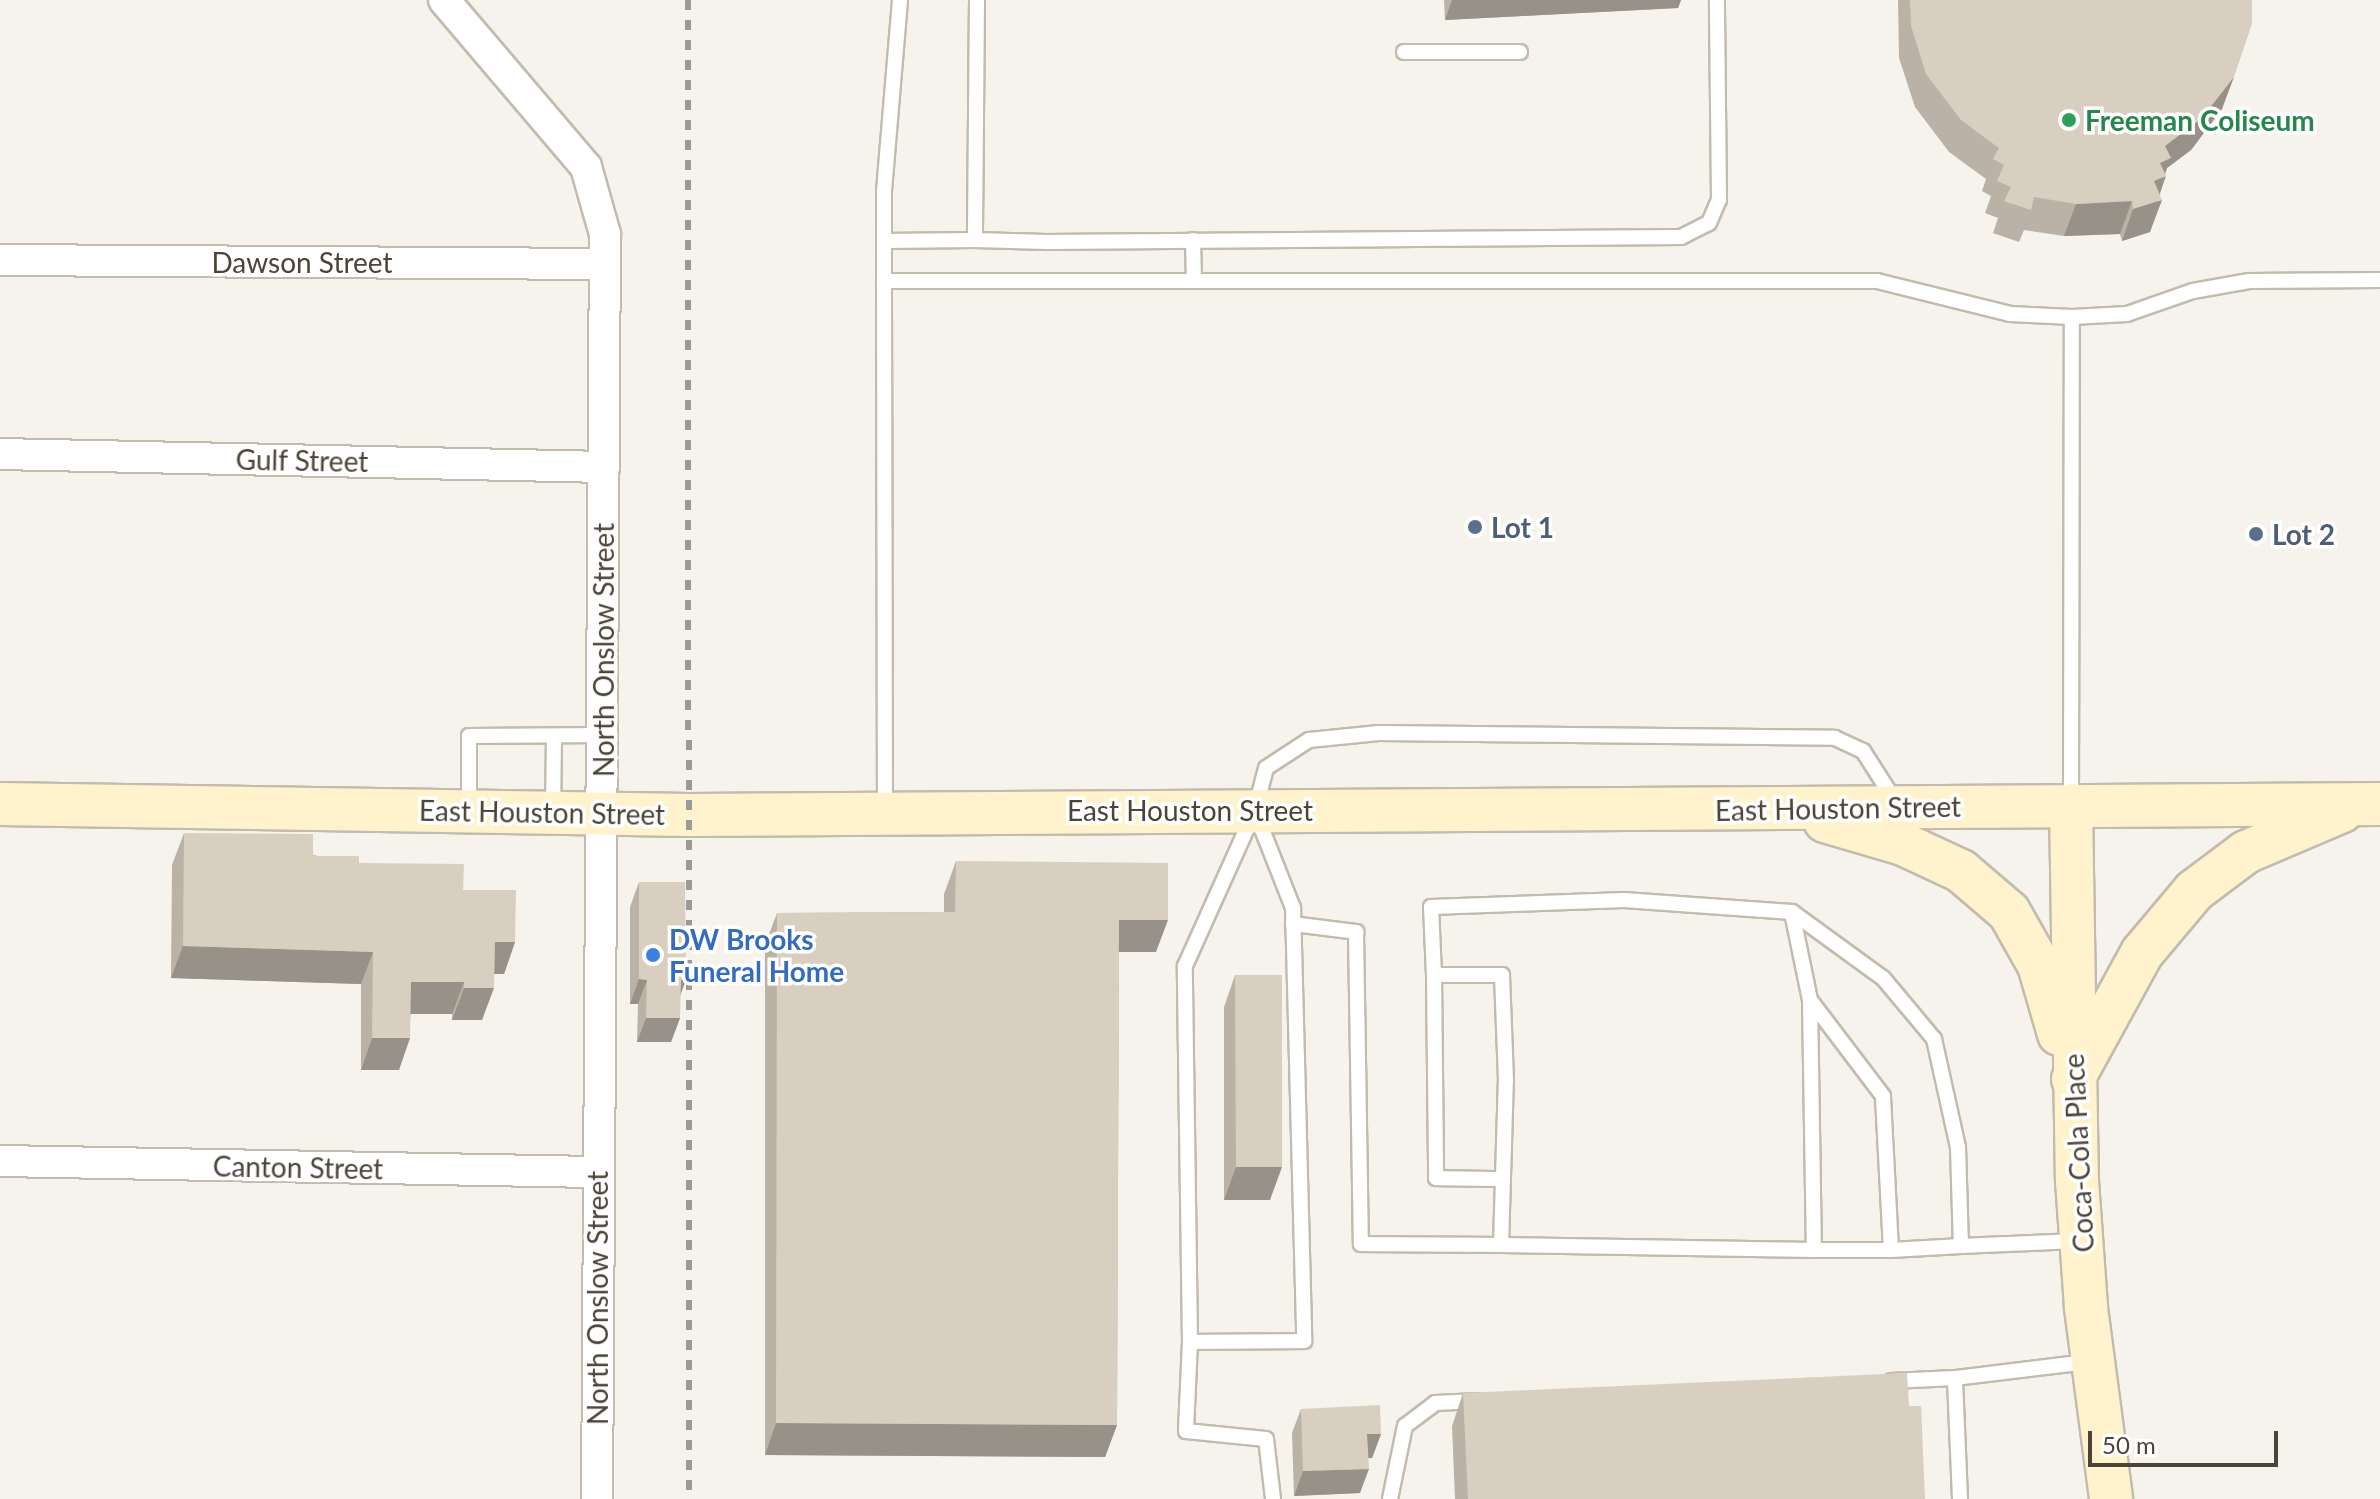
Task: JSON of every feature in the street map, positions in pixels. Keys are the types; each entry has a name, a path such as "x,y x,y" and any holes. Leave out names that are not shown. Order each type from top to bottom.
{"main road":[{"name":"East Houston Street","path":"0,804 602,813 2370,804"},
{"path":"2073,1080 2142,953 2194,891 2246,852 2370,804"},
{"name":"Coca-Cola Place","path":"2071,805 2073,1080 2081,1241 2111,1499"},
{"path":"1782,809 1903,844 1961,871 2009,912 2039,965 2073,1080"}],"street":[{"name":"North Onslow Street","path":"444,0 586,167 598,195 605,264 602,813 596,1172 597,1499"},
{"name":"Dawson Street","path":"0,260 605,264"},
{"name":"Gulf Street","path":"0,454 604,467"},
{"name":"Canton Street","path":"0,1161 596,1172"}],"lane":[{"path":"885,811 884,241 900,0"},
{"path":"975,240 977,0"},
{"path":"884,241 1681,237 1709,223 1719,200 1717,0"},
{"path":"1404,52 1520,52"},
{"path":"1193,240 1194,281"},
{"path":"884,281 1877,281 2010,314 2072,317 2127,314 2193,291 2249,281 2380,280"},
{"path":"2071,805 2072,317"},
{"path":"1273,1499 1266,1439 1186,1431 1190,1342 1185,966 1255,810 1266,768 1309,740 1379,733 1835,738 1863,751 1899,808"},
{"path":"469,811 469,736 602,735"},
{"path":"553,813 554,736"},
{"path":"1190,1342 1304,1341 1293,908 1255,810"},
{"path":"1503,1179 1436,1178 1431,907 1624,900 1792,912 1883,978 1934,1039 1958,1147 1961,1246"},
{"path":"1792,912 1810,1000 1814,1250"},
{"path":"1293,924 1356,932 1361,1244 1891,1250 2081,1241"},
{"path":"1434,975 1502,975 1501,1245"},
{"path":"1810,1000 1883,1096 1891,1250"},
{"path":"1876,1382 1955,1378 2094,1362"},
{"path":"1955,1378 1960,1499"},
{"path":"1390,1499 1405,1426 1435,1403 1498,1400"}],"building":[{"name":"Freeman Coliseum","path":"1910,0 2252,0 2252,24 2234,77 2202,118 2165,146 2171,158 2160,163 2166,176 2154,181 2162,200 2133,209 2132,201 2076,204 2034,197 2031,210 2004,201 2011,187 1997,181 2004,165 1993,159 1999,148 1961,120 1926,74 1911,26"},
{"path":"184,833 313,834 313,856 359,856 359,863 464,864 463,890 516,890 515,942 495,942 494,988 464,988 464,982 411,982 410,1038 372,1038 373,952 183,946"},
{"path":"956,861 1168,863 1168,920 1119,920 1117,1425 776,1423 777,913 955,912"},
{"name":"DW Brooks Funeral Home","path":"639,882 685,882 686,980 681,980 680,1018 646,1018 647,980 639,979"},
{"path":"1235,975 1282,975 1282,1167 1236,1167"},
{"path":"1907,1373 1909,1406 1921,1406 1925,1499 1468,1499 1463,1393"},
{"path":"1380,1405 1381,1434 1367,1434 1369,1469 1303,1471 1301,1409"}],"railway":[{"path":"688,0 689,1499"}],"place":[{"name":"Freeman Coliseum","path":"2069,120"},
{"name":"Lot 1","path":"1475,527"},
{"name":"Lot 2","path":"2256,534"},
{"name":"DW Brooks Funeral Home","path":"653,955"}]}
